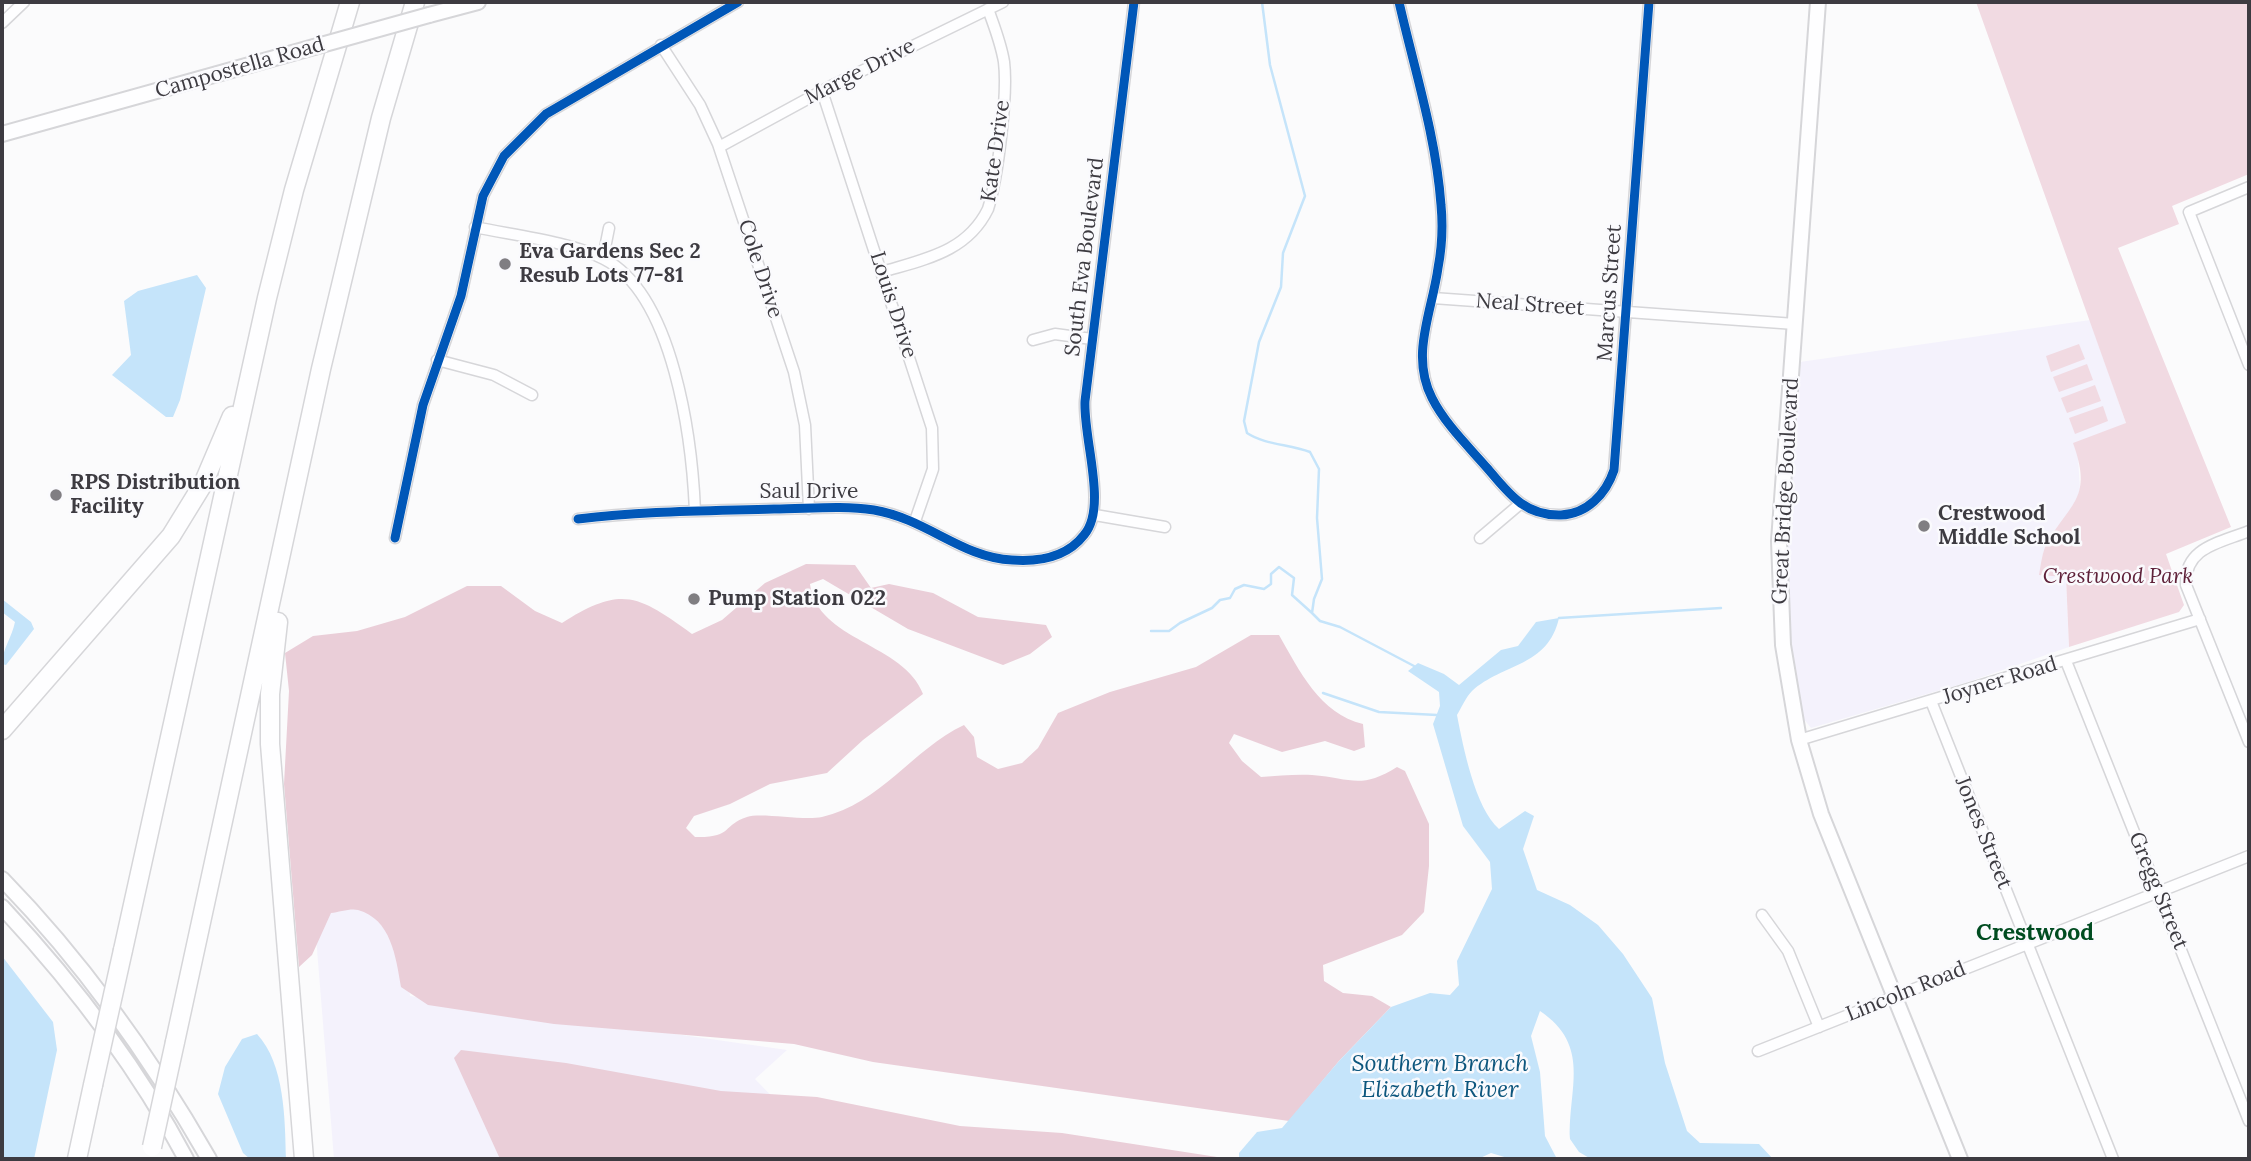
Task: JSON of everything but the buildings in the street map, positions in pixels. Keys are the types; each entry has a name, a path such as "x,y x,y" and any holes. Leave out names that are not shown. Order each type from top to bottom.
{"highway":[{"path":"77,1159 251,370 295,190 350,2"},
{"path":"151,1153 321,369 381,118 415,2"},
{"path":"304,1159 269,717 279,613 321,369"},
{"path":"2,730 171,536 203,484 251,370"}],"main road":[{"name":"Campostella Road","path":"2,134 478,2"},
{"name":"Great Bridge Boulevard","path":"1818,2 1783,478 1779,591 1783,645 1799,740 1821,814 1960,1159"},
{"path":"2,879 68,951 144,1053 209,1159"},
{"path":"2,907 73,990 118,1051 186,1159"}],"street":[{"path":"2,23 24,2"},
{"path":"395,538 423,405 461,296 475,227 491,178 516,140 545,114 737,2"},
{"name":"Marge Drive","path":"719,147 822,91 1003,2"},
{"name":"South Eva Boulevard","path":"1095,515 1096,503 1084,419 1134,2"},
{"path":"1399,2 1439,185 1442,229 1433,298 1422,343 1431,396 1440,412 1520,504 1480,538"},
{"name":"Marcus Street","path":"1520,504 1544,514 1572,513 1595,501 1612,478 1649,2"},
{"name":"Kate Drive","path":"882,272 959,245 981,223 988,209 1005,73 1000,45 988,9"},
{"name":"Cole Drive","path":"661,45 700,105 719,147 794,372 806,435 809,509"},
{"name":"Louis Drive","path":"822,91 932,428 933,469 915,521"},
{"path":"2249,187 2189,212 2249,365"},
{"path":"475,227 603,258 632,279 651,307 688,424 695,511"},
{"path":"603,258 610,228"},
{"name":"Neal Street","path":"1433,298 1795,324"},
{"path":"1033,340 1055,334 1092,339"},
{"path":"438,360 495,375 532,395"},
{"name":"Saul Drive","path":"578,519 695,511 872,510 915,521 978,553 1027,561 1048,559 1076,544 1095,515"},
{"path":"1095,515 1165,527"},
{"path":"2249,531 2201,551 2190,560 2186,585 2249,742"},
{"name":"Joyner Road","path":"1799,740 2200,620"},
{"name":"Gregg Street","path":"2066,661 2249,1121"},
{"name":"Jones Street","path":"1930,701 2113,1159"},
{"name":"Lincoln Road","path":"1758,1051 2249,856"},
{"path":"1762,915 1788,951 1819,1027"}],"shaded area":[{"name":"Crestwood Middle School","path":"2090,320 2126,423 2078,457 2080,489 2074,508 2045,545 2066,577 2069,647 1968,682 1811,728 1798,712 1785,585 1800,362"},
{"path":"806,564 855,565 871,588 889,584 933,593 978,617 1046,625 1052,637 1030,654 1003,665 908,629 823,579 810,584 816,603 828,618 898,663 913,677 923,694 863,740 827,773 770,784 730,804 694,816 686,828 695,837 722,833 747,817 762,815 814,818 843,810 879,789 928,748 964,725 974,737 977,757 998,769 1022,763 1038,748 1058,713 1110,692 1196,667 1251,635 1279,635 1303,676 1323,701 1348,719 1363,724 1365,747 1354,751 1325,741 1282,752 1234,734 1229,743 1242,761 1261,777 1306,775 1355,781 1374,778 1397,767 1405,771 1429,824 1429,866 1424,912 1402,935 1323,965 1324,981 1343,993 1372,996 1391,1007 1339,1061 1289,1121 873,1062 794,1044 554,1024 428,1005 401,987 394,952 385,930 369,915 358,910 331,913 312,955 299,967 284,784 289,691 285,653 313,636 357,631 405,617 467,586 501,586 535,611 562,623 600,603 615,599 629,600 657,610 692,634 722,620 765,583"},
{"path":"301,752 401,932 410,996 787,1050 755,1079 833,1159 334,1159"},
{"path":"461,1050 566,1063 721,1091 817,1097 960,1126 1062,1133 1230,1159 500,1159 454,1058"}],"green space":[{"name":"Crestwood Park","path":"1976,2 2249,2 2249,174 2172,206 2179,224 2118,248 2231,527 2166,554 2184,605 2179,612 2069,647 2066,577 2039,575 2043,554 2080,488 2079,461 2073,443 2126,423"},
{"path":"2079,344 2085,359 2051,372 2046,356"},
{"path":"2087,364 2093,380 2059,392 2053,377"},
{"path":"2095,385 2101,401 2067,413 2061,398"},
{"path":"2103,406 2108,421 2075,434 2069,418"}],"water":[{"path":"197,275 206,288 180,400 173,417 166,417 112,375 131,355 124,301 138,291"},
{"path":"2,599 31,622 34,629 6,665 2,664 2,659 15,622 2,612"},
{"name":"Southern Branch Elizabeth River","path":"1559,618 1545,646 1535,655 1472,691 1457,715 1477,792 1483,807 1499,829 1525,811 1534,816 1523,849 1537,890 1570,905 1598,925 1623,954 1652,998 1665,1063 1687,1131 1700,1143 1759,1144 1773,1159 1591,1159 1579,1152 1570,1139 1574,1069 1572,1054 1556,1024 1540,1011 1531,1036 1540,1072 1545,1136 1557,1159 1511,1159 1491,1153 1478,1159 1239,1159 1239,1153 1257,1132 1282,1128 1339,1061 1391,1007 1430,993 1450,995 1459,985 1457,961 1492,889 1490,862 1463,826 1433,724 1440,706 1439,692 1408,671 1418,663 1444,674 1459,685 1501,650 1518,646 1536,622"},
{"path":"2,956 53,1022 57,1050 34,1159 2,1159"},
{"path":"257,1034 273,1061 282,1093 286,1159 250,1159 243,1153 218,1094 225,1067 242,1039"}],"waterway":[{"path":"1262,2 1270,65 1305,196 1283,253 1281,287 1259,342 1244,421 1247,433 1254,437 1310,452 1319,469 1317,518 1322,579 1312,613 1320,621 1340,627 1414,666"},
{"path":"1151,631 1169,631 1212,608 1220,600 1230,598 1235,589 1244,585 1264,589 1271,584 1271,574 1279,567 1294,578 1292,595 1312,613"},
{"path":"1559,618 1721,608"},
{"path":"1323,693 1379,712 1437,715"}],"cycle path":[{"path":"395,538 423,405 461,296 483,196 504,156 546,114 738,2"},
{"path":"578,519 676,512 849,508 874,510 911,521 960,546 994,558 1042,559 1061,553 1077,542 1091,523 1094,508 1085,401 1134,2"},
{"path":"1399,2 1429,128 1442,213 1439,260 1423,350 1426,382 1437,408 1450,426 1511,495 1537,512 1561,515 1587,507 1601,495 1614,470 1649,2"}],"place":[{"name":"Eva Gardens Sec 2 Resub Lots 77-81","path":"505,264"},
{"name":"RPS Distribution Facility","path":"56,495"},
{"name":"Crestwood Middle School","path":"1924,526"},
{"name":"Pump Station 022","path":"694,599"}],"district":[{"name":"Crestwood","path":"2035,933"}]}
